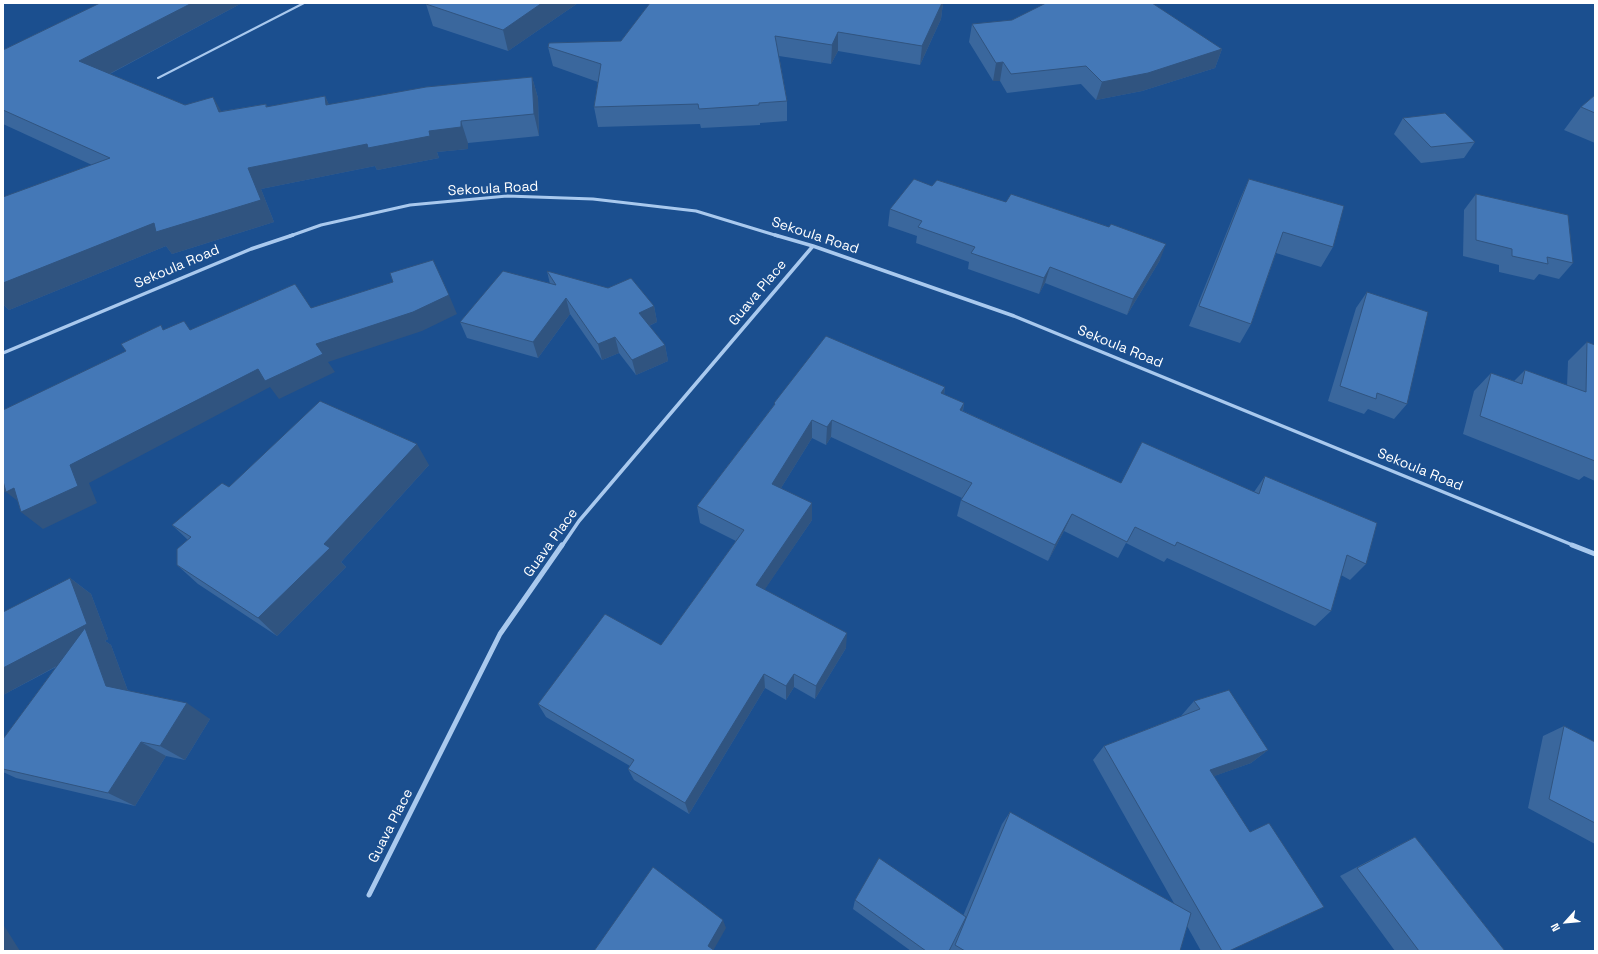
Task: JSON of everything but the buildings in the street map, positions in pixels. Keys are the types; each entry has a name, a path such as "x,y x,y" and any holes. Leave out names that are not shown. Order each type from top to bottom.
{"street":[{"name":"Sekoula Road","path":"3,353 251,249 321,225 410,205 507,196 593,199 696,212 813,246 1014,316 1595,554"},
{"name":"Guava Place","path":"369,894 500,634 579,521 813,246"}],"lane":[{"path":"158,78 304,3"}]}
